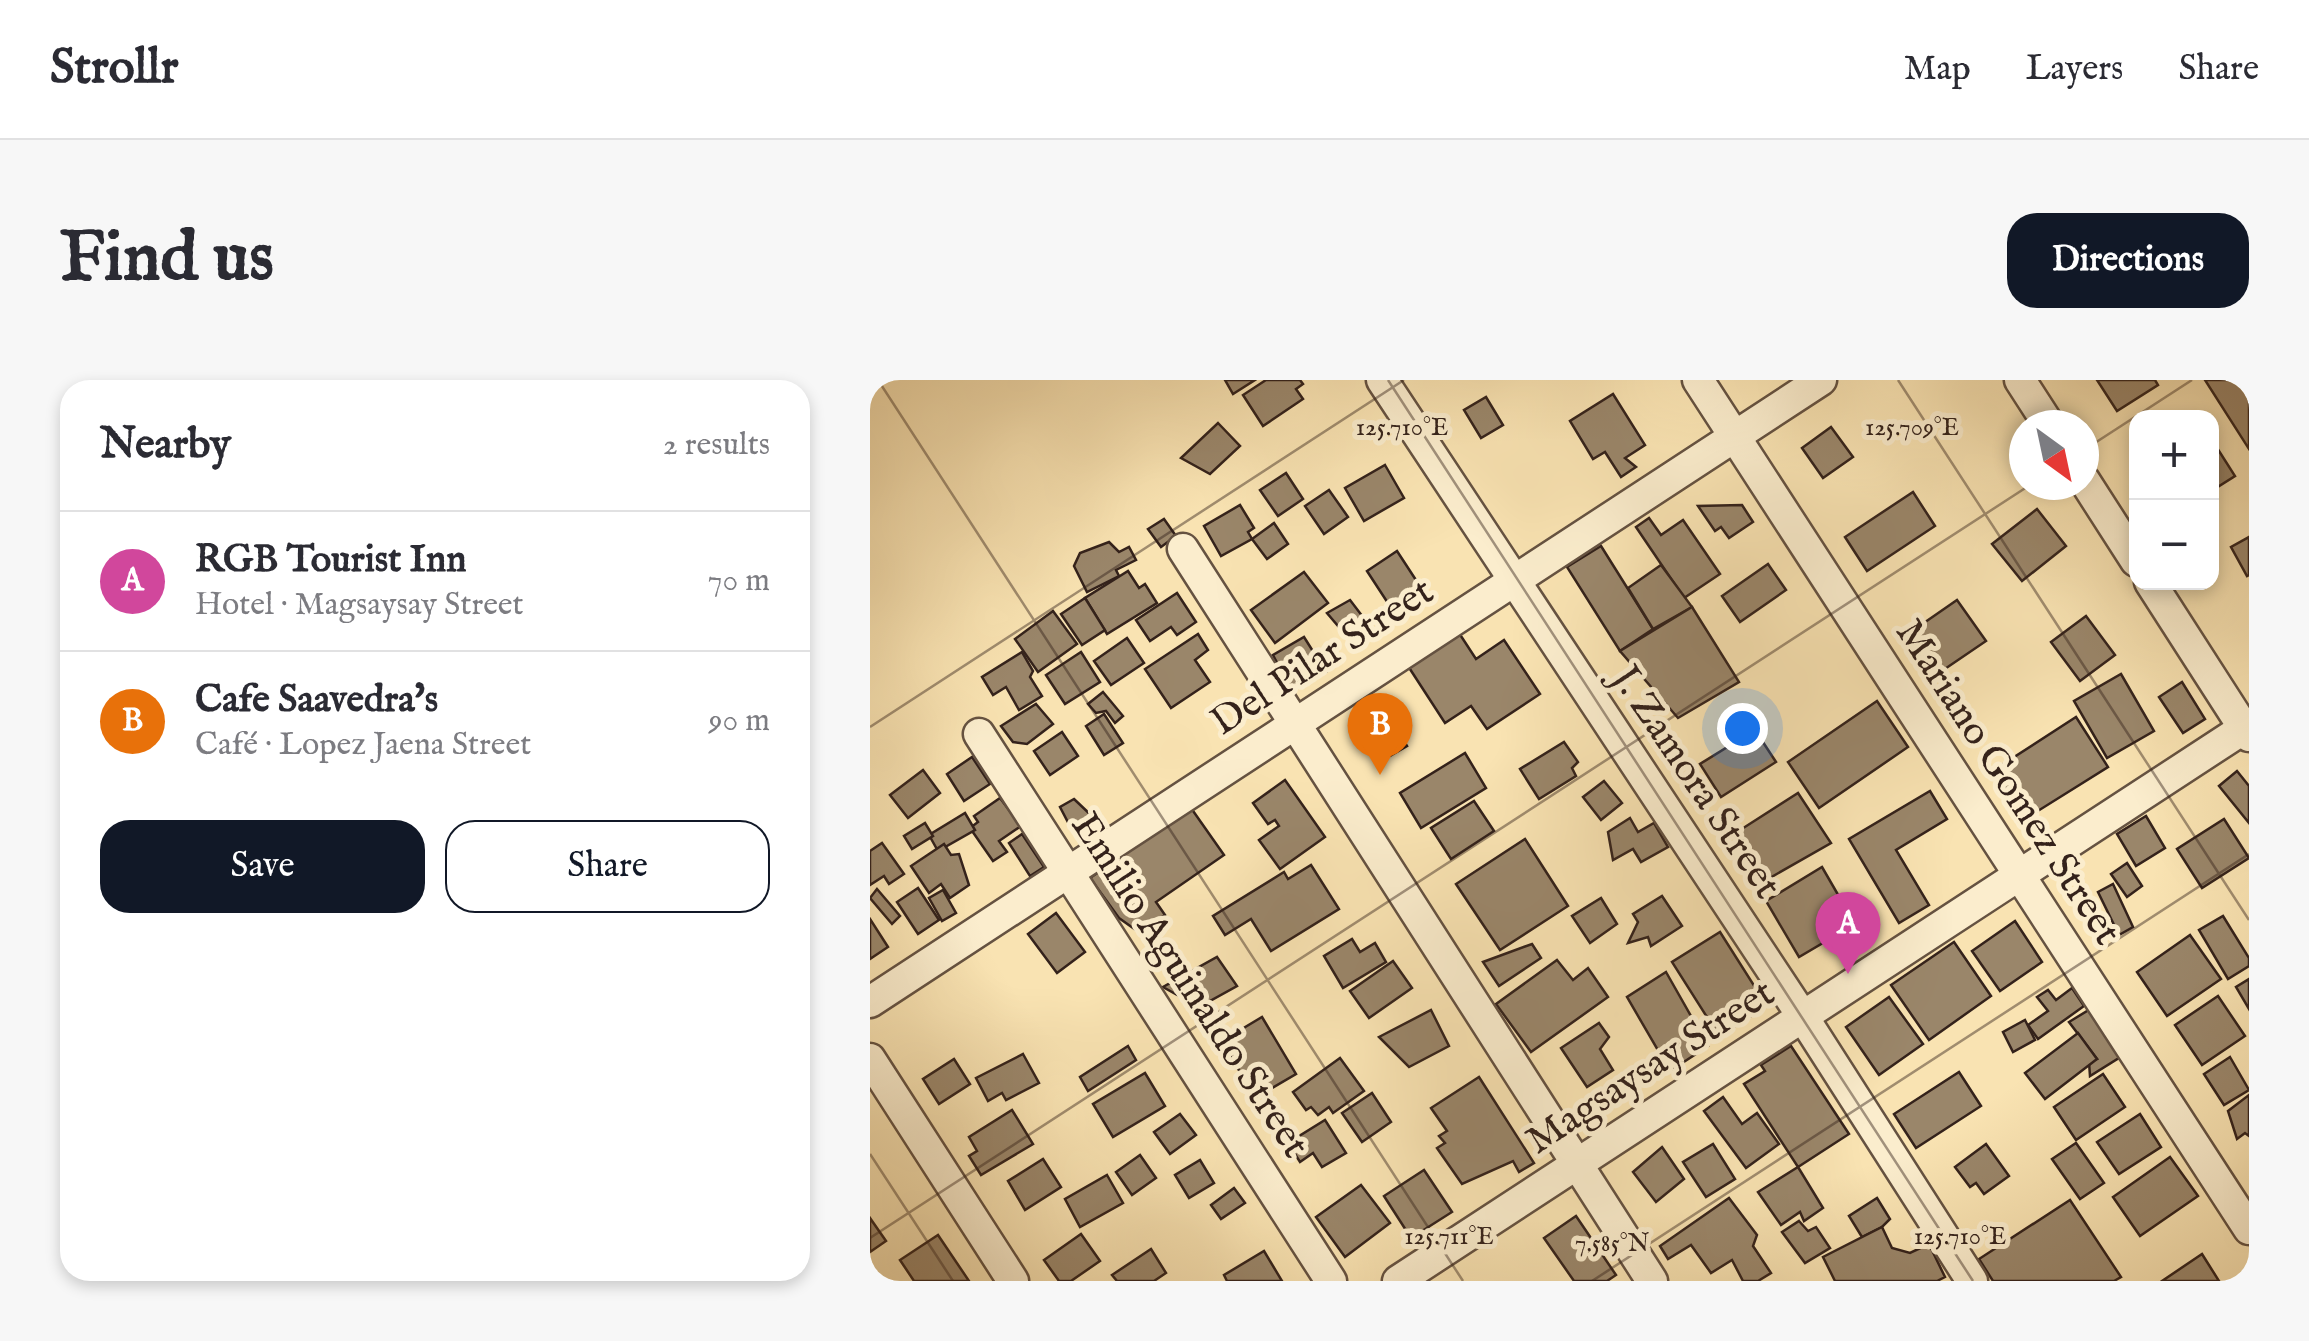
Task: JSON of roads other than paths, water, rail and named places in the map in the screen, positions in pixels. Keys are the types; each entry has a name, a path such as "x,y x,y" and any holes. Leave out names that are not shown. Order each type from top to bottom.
{"street":[{"name":"J. Zamora Street","path":"1382,380 1972,1281"},
{"name":"Mariano Gomez Street","path":"1698,380 2249,1229"},
{"name":"Del Pilar Street","path":"870,1002 1820,380"},
{"path":"2020,380 2039,410"},
{"path":"2097,500 2129,551"},
{"path":"1183,549 1652,1281"},
{"path":"2155,590 2247,730"},
{"name":"Magsaysay Street","path":"1398,1281 2247,730"},
{"name":"Emilio Aguinaldo Street","path":"979,734 1332,1281"},
{"path":"870,1059 1013,1281"}],"place":[{"name":"Cafe Saavedra's","path":"1380,775"},
{"name":"RGB Tourist Inn","path":"1848,974"}]}
